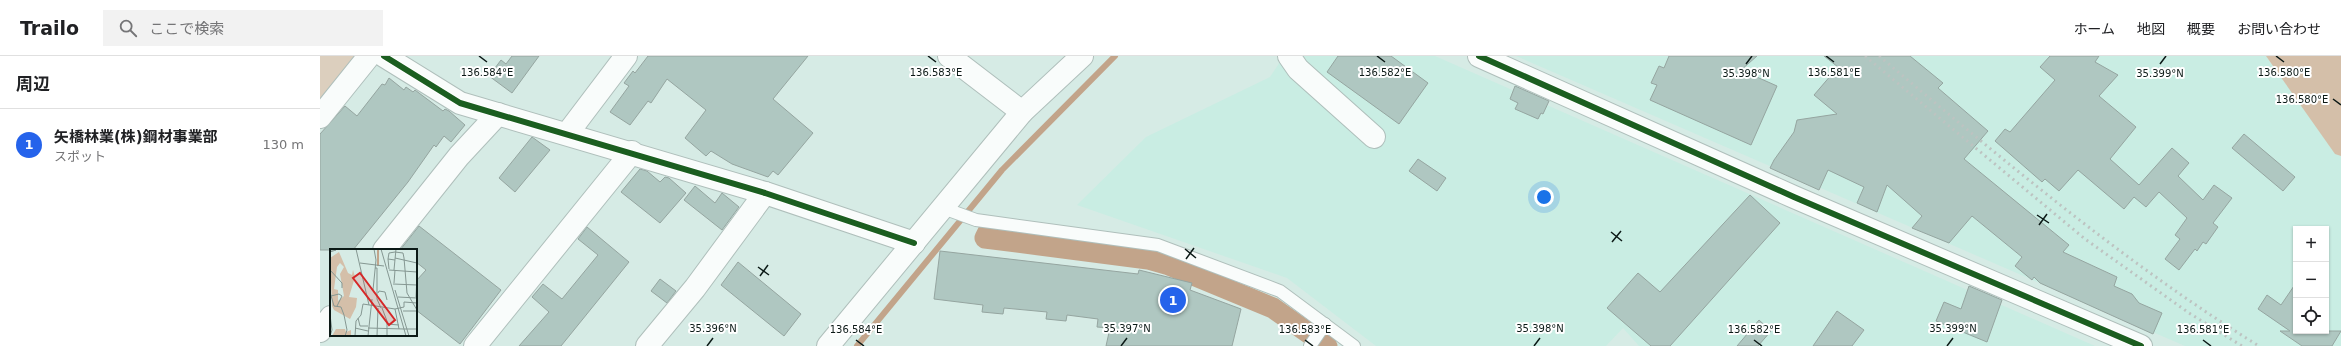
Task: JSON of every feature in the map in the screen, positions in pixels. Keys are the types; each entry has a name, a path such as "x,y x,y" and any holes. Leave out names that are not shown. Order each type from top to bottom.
{"street":[{"path":"320,117 369,56"},
{"path":"384,56 460,103 632,152 765,193 914,243"},
{"path":"567,134 626,56"},
{"path":"949,56 1022,112"},
{"path":"828,346 914,243 949,211 1022,112 1082,56"},
{"path":"1289,56 1298,69 1374,138"},
{"path":"1479,56 1794,197 2141,346"},
{"path":"385,249 458,156 498,114"},
{"path":"475,346 632,152"},
{"path":"647,346 695,288 765,193"},
{"path":"320,331 330,318"}],"lane":[{"path":"949,211 971,219 1158,245 1280,291 1354,346"},
{"path":"1310,346 1325,324"}],"shaded area":[{"path":"320,56 358,56 320,102"},
{"path":"1284,56 1435,56 2095,346 1639,346 1623,328 1606,346 1376,346 1287,278 1077,205 1146,137 1270,77"},
{"path":"1516,56 2266,56 2335,153 2341,156 2341,346 2185,346"},
{"path":"2266,56 2341,56 2341,156 2335,154"}],"building":[{"path":"512,56 539,56 512,93 489,76 501,60 506,64"},
{"path":"648,56 808,56 773,99 813,133 778,175 773,171 768,177 732,164 711,151 706,156 685,138 706,110 667,79 651,103 648,101 630,125 610,112 629,86 624,83 633,71 635,73"},
{"path":"1338,56 1391,56 1428,83 1399,124 1327,72"},
{"path":"1669,56 1757,56 1741,70 1777,86 1751,145 1650,100 1657,85 1651,83 1659,66 1664,68"},
{"path":"1824,56 1910,56 1943,83 1938,88 1988,131 1964,159 2069,245 2063,252 2117,277 2114,286 2132,294 2139,303 2162,313 2153,334 2040,283 2034,277 2032,280 2015,266 2022,257 1972,216 1949,243 1912,228 1922,216 1887,185 1877,212 1857,203 1864,187 1828,170 1819,190 1770,168 1794,132 1797,120 1837,114 1814,95 1838,67"},
{"path":"2050,56 2099,56 2095,62 2118,75 2099,96 2136,127 2110,159 2139,185 2172,148 2189,163 2178,176 2203,200 2214,185 2232,198 2213,223 2218,227 2206,244 2203,242 2197,251 2195,249 2179,270 2165,259 2180,239 2175,235 2187,218 2159,192 2146,207 2134,197 2124,209 2078,170 2059,191 2045,179 2042,182 1995,141 2005,129 2010,132 2055,80 2040,67"},
{"path":"389,78 404,90 406,87 413,92 415,90 443,111 445,109 449,111 465,125 451,142 444,136 436,147 434,145 408,182 354,249 320,250 320,134 345,106 357,116 382,84 385,85"},
{"path":"1515,86 1549,101 1543,114 1541,113 1538,119 1515,109 1518,103 1510,99"},
{"path":"2244,134 2295,177 2283,191 2232,148"},
{"path":"532,137 550,150 515,192 499,178"},
{"path":"1418,159 1446,178 1437,191 1409,171"},
{"path":"640,169 647,171 660,182 665,177 669,178 686,193 660,223 621,192"},
{"path":"695,186 715,203 722,193 739,207 722,230 684,200"},
{"path":"1750,195 1780,223 1670,346 1651,346 1607,308 1638,273 1660,292"},
{"path":"419,226 501,290 460,344 417,311 417,280 426,270 417,263 417,249 401,249"},
{"path":"587,227 629,262 561,346 519,346 549,312 532,297 543,284 562,299 598,255 578,239"},
{"path":"940,251 1138,274 1139,270 1192,283 1190,290 1241,309 1232,346 1106,346 1110,328 1097,327 1098,319 1067,315 1066,321 1046,319 1047,312 1004,308 1003,314 982,312 983,305 934,299"},
{"path":"738,262 801,314 784,336 721,285"},
{"path":"660,279 676,291 667,303 651,291"},
{"path":"1969,286 2002,300 1987,342 1936,321 1944,302 1961,309"},
{"path":"2293,287 2293,334 2329,334 2329,331 2341,331 2332,346 2302,346 2280,331 2290,331 2258,309 2267,295 2281,305"},
{"path":"1837,311 1864,330 1852,346 1813,346"},
{"path":"1759,320 1771,331 1758,346 1737,346"}],"waterway":[{"path":"857,346 1002,170 1115,56"},
{"path":"989,230 985,238 1148,259 1169,265 1273,308 1327,346"}],"railway":[{"path":"1865,56 2085,239 2189,313 2242,346"},
{"path":"1879,56 1971,133 2111,244 2159,280 2259,346"}],"cycle path":[{"path":"384,56 460,103 765,193 914,243"},
{"path":"1479,56 1794,197 2141,346"}],"place":[{"name":"矢橋林業(株)鋼材事業部","path":"1173,300"}]}
